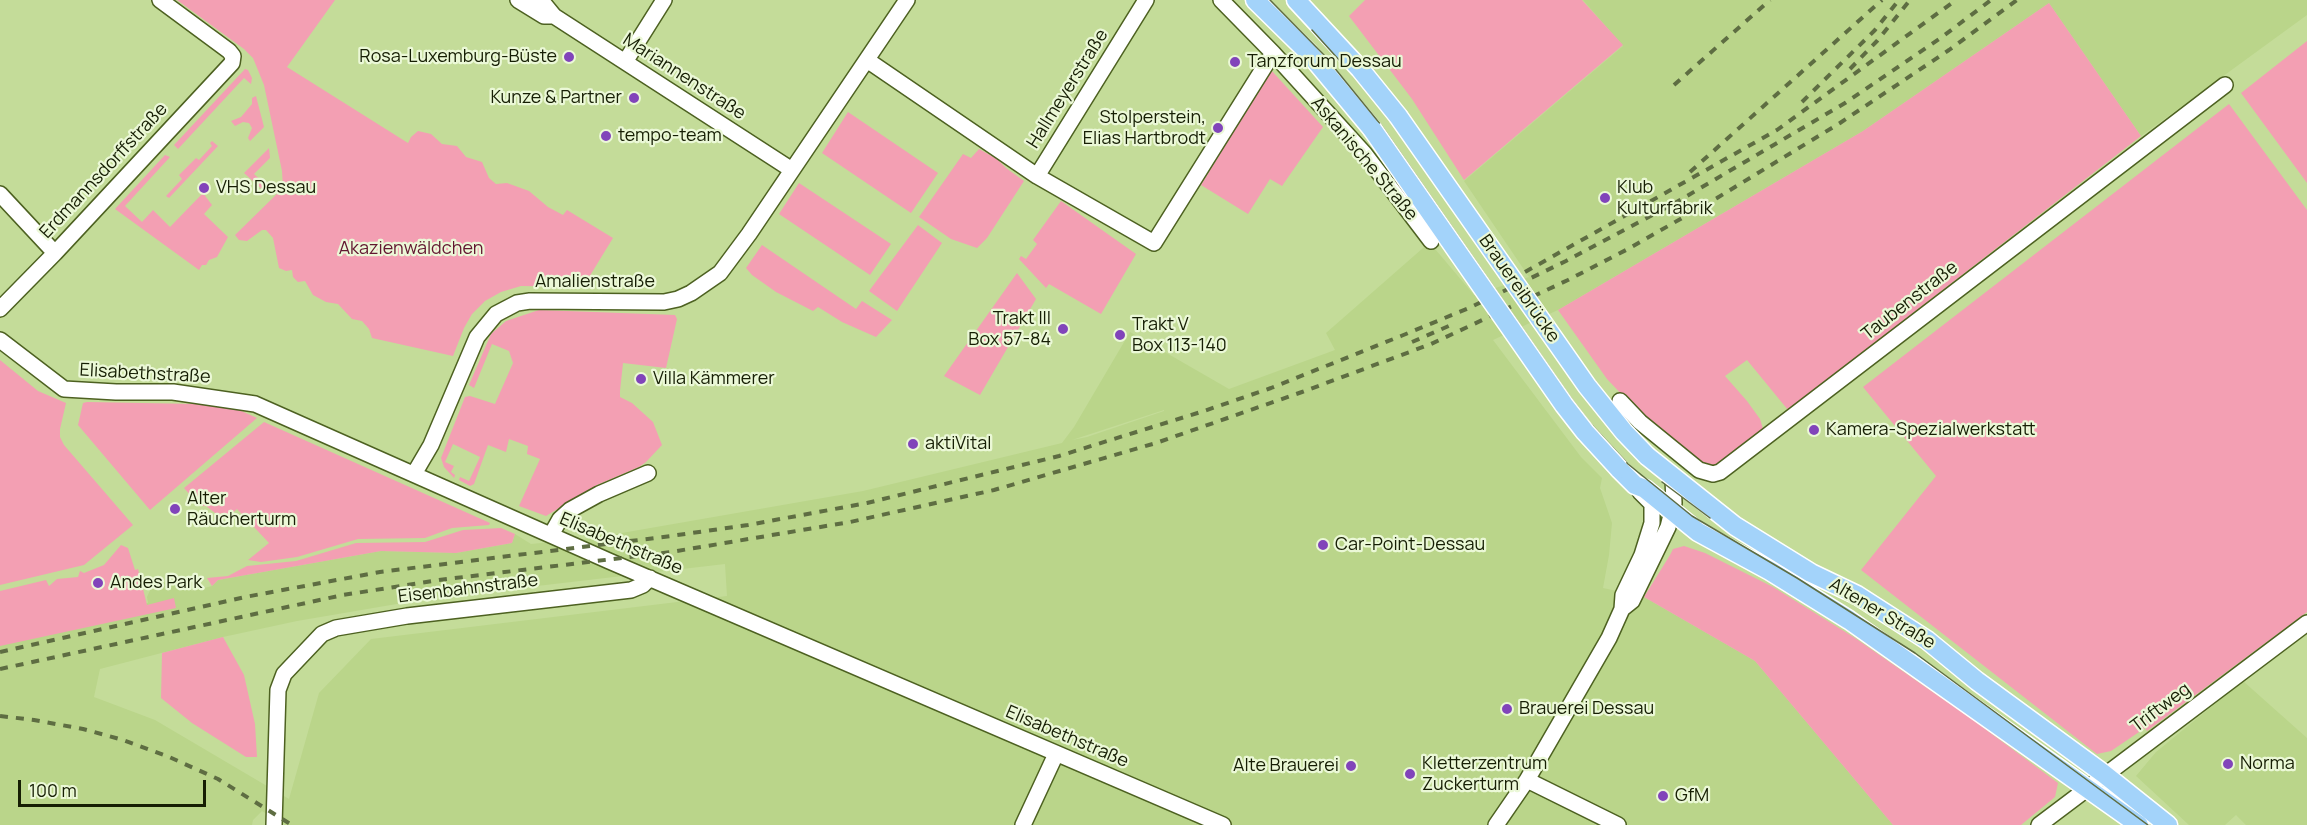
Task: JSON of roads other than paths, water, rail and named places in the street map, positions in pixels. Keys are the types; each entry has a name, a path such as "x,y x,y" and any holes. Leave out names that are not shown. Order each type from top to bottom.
{"main road":[{"name":"Askanische Straße","path":"1255,0 1308,52 1372,129"},
{"name":"Brauereibrücke","path":"1296,0 1360,69 1398,116 1587,386 1624,432 1647,456"},
{"name":"Brauereibrücke","path":"1372,129 1564,405 1619,469"},
{"name":"Altener Straße","path":"1647,456 1719,515 1752,537 1906,624 1985,687 2104,774 2168,825"},
{"name":"Altener Straße","path":"1619,469 1635,485 1705,536 1770,571 1849,620 2139,825"}],"street":[{"name":"Erdmannsdorffstraße","path":"0,309 232,63 233,56 160,0"},
{"name":"Mariannenstraße","path":"518,0 544,16 554,16"},
{"name":"Mariannenstraße","path":"538,0 545,4 554,16 792,170"},
{"path":"625,62 664,0"},
{"name":"Amalienstraße","path":"414,474 431,445 477,337 496,314 517,303 530,301 664,302 692,293 712,280 730,261 907,0"},
{"name":"Hallmeyerstraße","path":"867,60 1037,176 1146,0"},
{"name":"Askanische Straße","path":"1221,0 1273,53 1364,153 1431,242"},
{"path":"1037,176 1154,243 1273,53"},
{"name":"Taubenstraße","path":"1620,400 1640,422 1699,470 1713,474 1720,472 2225,85"},
{"path":"0,194 55,253"},
{"name":"Elisabethstraße","path":"0,340 64,389 116,393 174,392 255,404 551,535 1223,825"},
{"path":"551,535 560,519 570,510 599,494 648,473"},
{"path":"1622,609 1632,601 1663,539 1672,511 1675,492 1673,479"},
{"path":"1497,825 1527,780 1609,638 1622,609 1623,595 1642,555 1653,514 1650,501 1635,485"},
{"name":"Eisenbahnstraße","path":"274,825 278,690 284,674 322,633 336,628 478,606 631,590 643,585 650,578"},
{"name":"Triftweg","path":"2039,825 2307,623"},
{"path":"1023,825 1056,754"},
{"path":"1527,780 1618,825"}],"tram line":[{"path":"1270,0 1324,55 1381,125 1570,397 1590,423 1628,464 1692,516 1797,578 1915,653 2148,825"},
{"path":"1312,30 1340,61"},
{"path":"1662,482 1710,518"}],"railway":[{"path":"1674,85 1770,0"},
{"path":"1690,172 1882,0"},
{"path":"1802,102 1875,30 1899,0"},
{"path":"1850,69 1877,41 1910,0"},
{"path":"1525,272 1777,130 1956,0"},
{"path":"0,652 245,597 380,572 671,536 748,525 867,503 1059,456 1204,411 1271,388 1469,308 1566,261 1675,203 1845,103 1942,37 1991,0"},
{"path":"0,669 343,595 439,580 671,552 850,522 994,490 1156,443 1431,344 1568,280 1717,198 1840,123 1949,50 2017,0"},
{"path":"1412,342 1451,325"},
{"path":"0,716 83,729 167,756 218,779 292,825"}],"place":[{"name":"Rosa-Luxemburg-Büste","path":"569,57"},
{"name":"Tanzforum Dessau","path":"1235,62"},
{"name":"Kunze & Partner","path":"634,98"},
{"name":"Stolperstein, Elias Hartbrodt","path":"1218,128"},
{"name":"tempo-team","path":"606,136"},
{"name":"VHS Dessau","path":"204,188"},
{"name":"Klub Kulturfabrik","path":"1605,198"},
{"name":"Trakt III Box 57-84","path":"1063,329"},
{"name":"Trakt V Box 113-140","path":"1120,335"},
{"name":"Villa Kämmerer","path":"641,379"},
{"name":"Kamera-Spezialwerkstatt","path":"1814,430"},
{"name":"aktiVital","path":"913,444"},
{"name":"Alter Räucherturm","path":"175,509"},
{"name":"Car-Point-Dessau","path":"1323,545"},
{"name":"Andes Park","path":"98,583"},
{"name":"Brauerei Dessau","path":"1507,709"},
{"name":"Norma","path":"2228,764"},
{"name":"Alte Brauerei","path":"1351,766"},
{"name":"Kletterzentrum Zuckerturm","path":"1410,774"},
{"name":"GfM","path":"1663,796"}],"park label":[{"name":"Akazienwäldchen","path":"411,249"}]}
